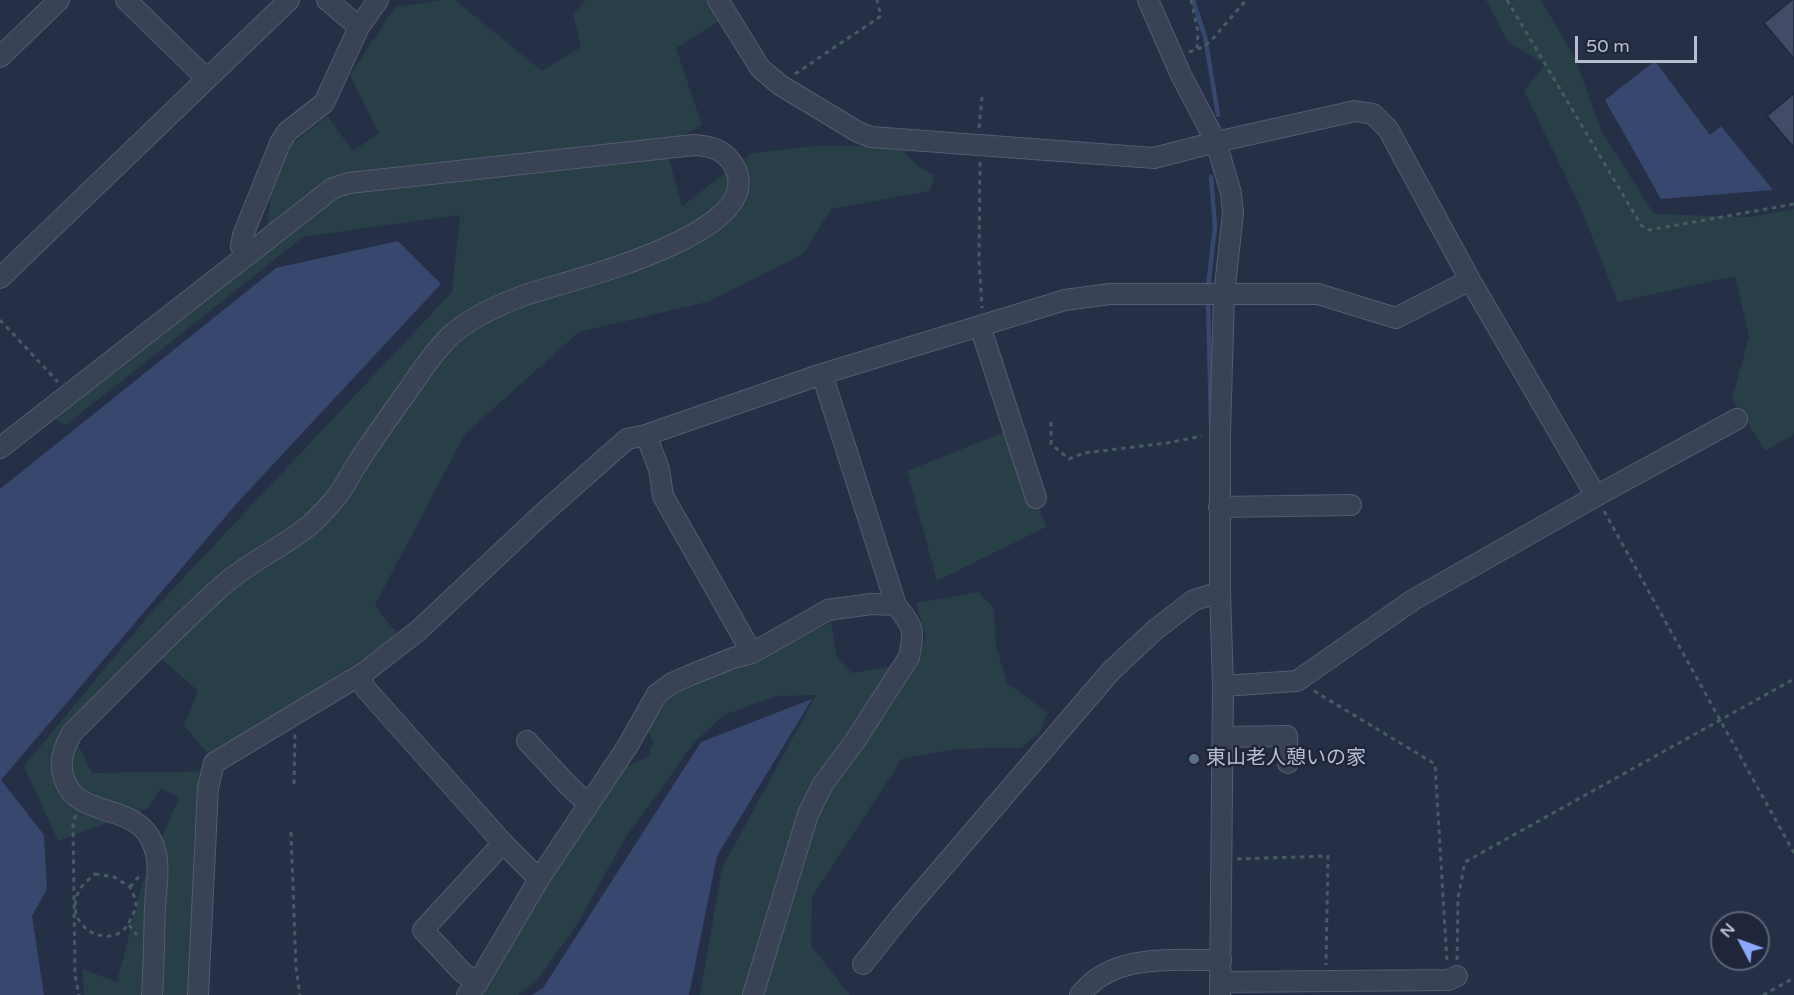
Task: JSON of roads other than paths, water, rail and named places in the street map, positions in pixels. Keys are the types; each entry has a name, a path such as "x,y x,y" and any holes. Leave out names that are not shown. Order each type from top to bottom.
{"street":[{"path":"0,57 59,0"},
{"path":"126,0 207,79"},
{"path":"0,278 289,0"},
{"path":"327,0 359,27"},
{"path":"245,255 241,246 243,235 280,143 287,132 324,103 359,27 378,0"},
{"path":"718,0 760,68 780,85 858,132 871,137 1154,158 1355,111 1373,114 1388,129 1470,280 1596,496"},
{"path":"1148,0 1175,63 1216,142 1231,193 1233,213 1224,295 1220,432 1220,592 1223,686 1220,988 1326,987 1453,978"},
{"path":"0,448 333,188 349,183 694,145 710,146 722,151 738,173 737,196 732,206 687,238 634,262 515,299 478,315 450,336 432,356 336,498 311,524 225,583 72,733 64,747 61,769 68,789 81,801 136,822 148,833 153,844 157,867 152,995"},
{"path":"198,995 209,776 214,764 365,672 419,630 540,516 627,439 645,435 822,374 1065,300 1110,294 1318,294 1396,318 1470,280"},
{"path":"983,325 1036,498"},
{"path":"753,995 808,814 823,784 860,733 909,657 912,641 911,624 896,605 822,374"},
{"path":"1223,686 1297,681 1413,600 1737,419"},
{"path":"645,435 659,469 663,496 752,653"},
{"path":"1219,507 1351,505"},
{"path":"863,964 1111,671 1156,629 1194,600 1220,592"},
{"path":"503,843 423,930 461,971 472,989 539,879 627,747 657,694 672,683 688,676 752,653 828,610 871,604 896,605"},
{"path":"365,672 362,680 365,688 503,843 539,879"},
{"path":"1223,737 1287,736 1288,763"},
{"path":"527,741 588,804"},
{"path":"1080,995 1097,976 1125,964 1221,960"}],"water":[{"path":"1655,61 1710,135 1721,126 1773,190 1661,199 1605,100"},
{"path":"398,241 441,284 238,502 1,780 44,835 47,889 32,916 44,995 0,995 0,489 276,268"},
{"path":"812,699 717,856 689,995 532,995 543,988 701,742"}],"waterway":[{"path":"1193,0 1205,37 1218,115"},
{"path":"1208,288 1215,226 1211,177"},
{"path":"1208,299 1211,423"}],"place":[{"name":"東山老人憩いの家","path":"1194,759"}]}
